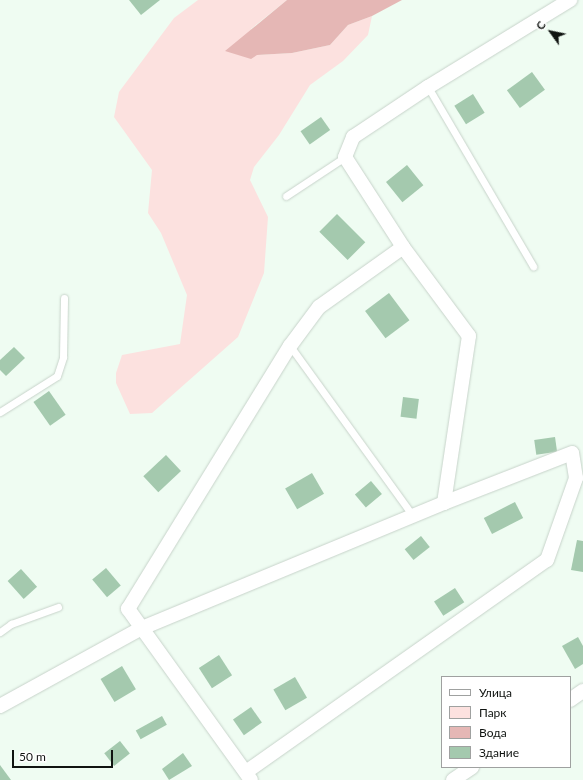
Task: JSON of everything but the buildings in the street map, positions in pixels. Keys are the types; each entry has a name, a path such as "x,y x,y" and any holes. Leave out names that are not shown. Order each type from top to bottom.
{"street":[{"path":"444,503 469,336 403,247 345,157 353,137 428,86 570,0"},
{"path":"0,706 142,628 444,503 572,453 576,478 547,560 249,776 142,628 128,609 290,346 319,308 403,247"},
{"path":"571,699 583,691"},
{"path":"453,780 471,768"}],"lane":[{"path":"428,86 533,266"},
{"path":"286,196 345,157"},
{"path":"0,412 57,376 63,357 64,298"},
{"path":"290,346 413,516"},
{"path":"0,632 11,624 58,607"}],"green space":[{"path":"198,0 287,0 251,29 257,55 292,53 330,45 348,25 372,16 368,35 343,61 310,85 279,135 254,167 250,180 268,217 264,273 238,337 152,413 130,414 116,383 116,373 122,355 180,344 187,295 161,233 148,213 152,170 114,117 119,92 174,18"}],"water":[{"path":"287,0 402,0 372,16 348,25 330,45 292,53 257,55 251,59 225,51"}]}
